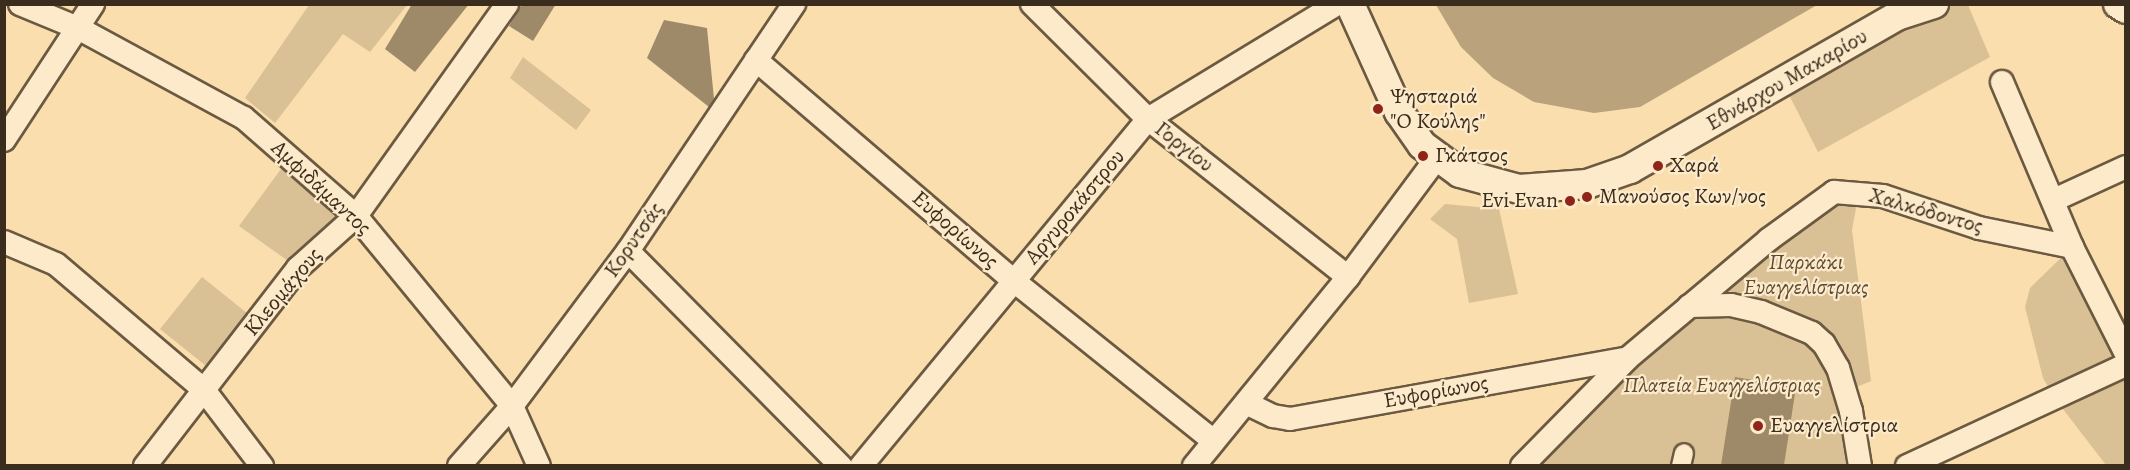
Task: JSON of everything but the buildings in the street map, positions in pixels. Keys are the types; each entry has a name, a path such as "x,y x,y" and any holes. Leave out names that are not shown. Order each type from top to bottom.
{"street":[{"name":"Αμφιδάμαντος","path":"20,4 78,28 244,118 356,216 512,406 539,464"},
{"path":"4,140 93,4"},
{"name":"Κλεομάχους","path":"145,465 298,268 356,216 507,4"},
{"name":"Κορυτσάς","path":"459,465 512,406 628,251 794,4"},
{"name":"Γοργίου","path":"1032,4 1148,118 1348,277"},
{"name":"Αργυροκάστρου","path":"861,465 1148,118 1337,4"},
{"name":"Εθνάρχου Μακαρίου","path":"1350,4 1399,112 1436,159 1478,180 1519,189 1564,188 1607,178 1668,150 1895,10 1934,4"},
{"path":"2118,4 2126,9"},
{"name":"Ευφορίωνος","path":"756,60 1014,281 1214,441"},
{"path":"2002,82 2072,247 2126,354"},
{"path":"1194,465 1348,277 1436,159"},
{"path":"2054,200 2126,166"},
{"name":"Χαλκόδοντος","path":"1522,465 1628,357 1768,240 1834,192 1883,196 1979,228 2072,247"},
{"path":"4,242 56,264 204,390 262,465"},
{"path":"628,251 842,465"},
{"path":"1689,306 1731,305 1761,312 1812,333 1824,344 1838,369 1851,411 1860,465"},
{"name":"Ευφορίωνος","path":"1246,403 1273,416 1290,419 1628,357"},
{"path":"1907,465 2126,365"}],"green space":[{"path":"309,5 407,5 370,52 343,34 275,123 245,98"},
{"path":"1934,5 1968,5 1990,57 1818,152 1783,83"},
{"path":"523,57 591,110 576,130 510,78"},
{"path":"281,169 356,216 298,268 239,226"},
{"name":"Πλατεία Ευαγγελίστριας","path":"1859,192 1852,230 1871,381 1845,392 1860,465 1522,466 1768,240"},
{"path":"1445,204 1499,209 1518,294 1469,303 1457,239 1430,219"},
{"path":"2072,247 2125,354 2125,465 2106,465 2056,400 2043,378 2025,307 2030,288"},
{"path":"202,277 257,321 216,374 160,329"}],"shaded area":[{"path":"1436,5 1817,5 1640,107 1594,113 1534,102 1493,78 1461,47"}],"place":[{"name":"Ψησταριά \"Ο Κούλης\"","path":"1378,109"},
{"name":"Γκάτσος","path":"1423,156"},
{"name":"Χαρά","path":"1658,166"},
{"name":"Μανούσος Κων/νος","path":"1587,197"},
{"name":"Evi Evan","path":"1570,201"},
{"name":"Ευαγγελίστρια","path":"1758,426"}],"park label":[{"name":"Παρκάκι Ευαγγελίστριας","path":"1806,274"}]}
